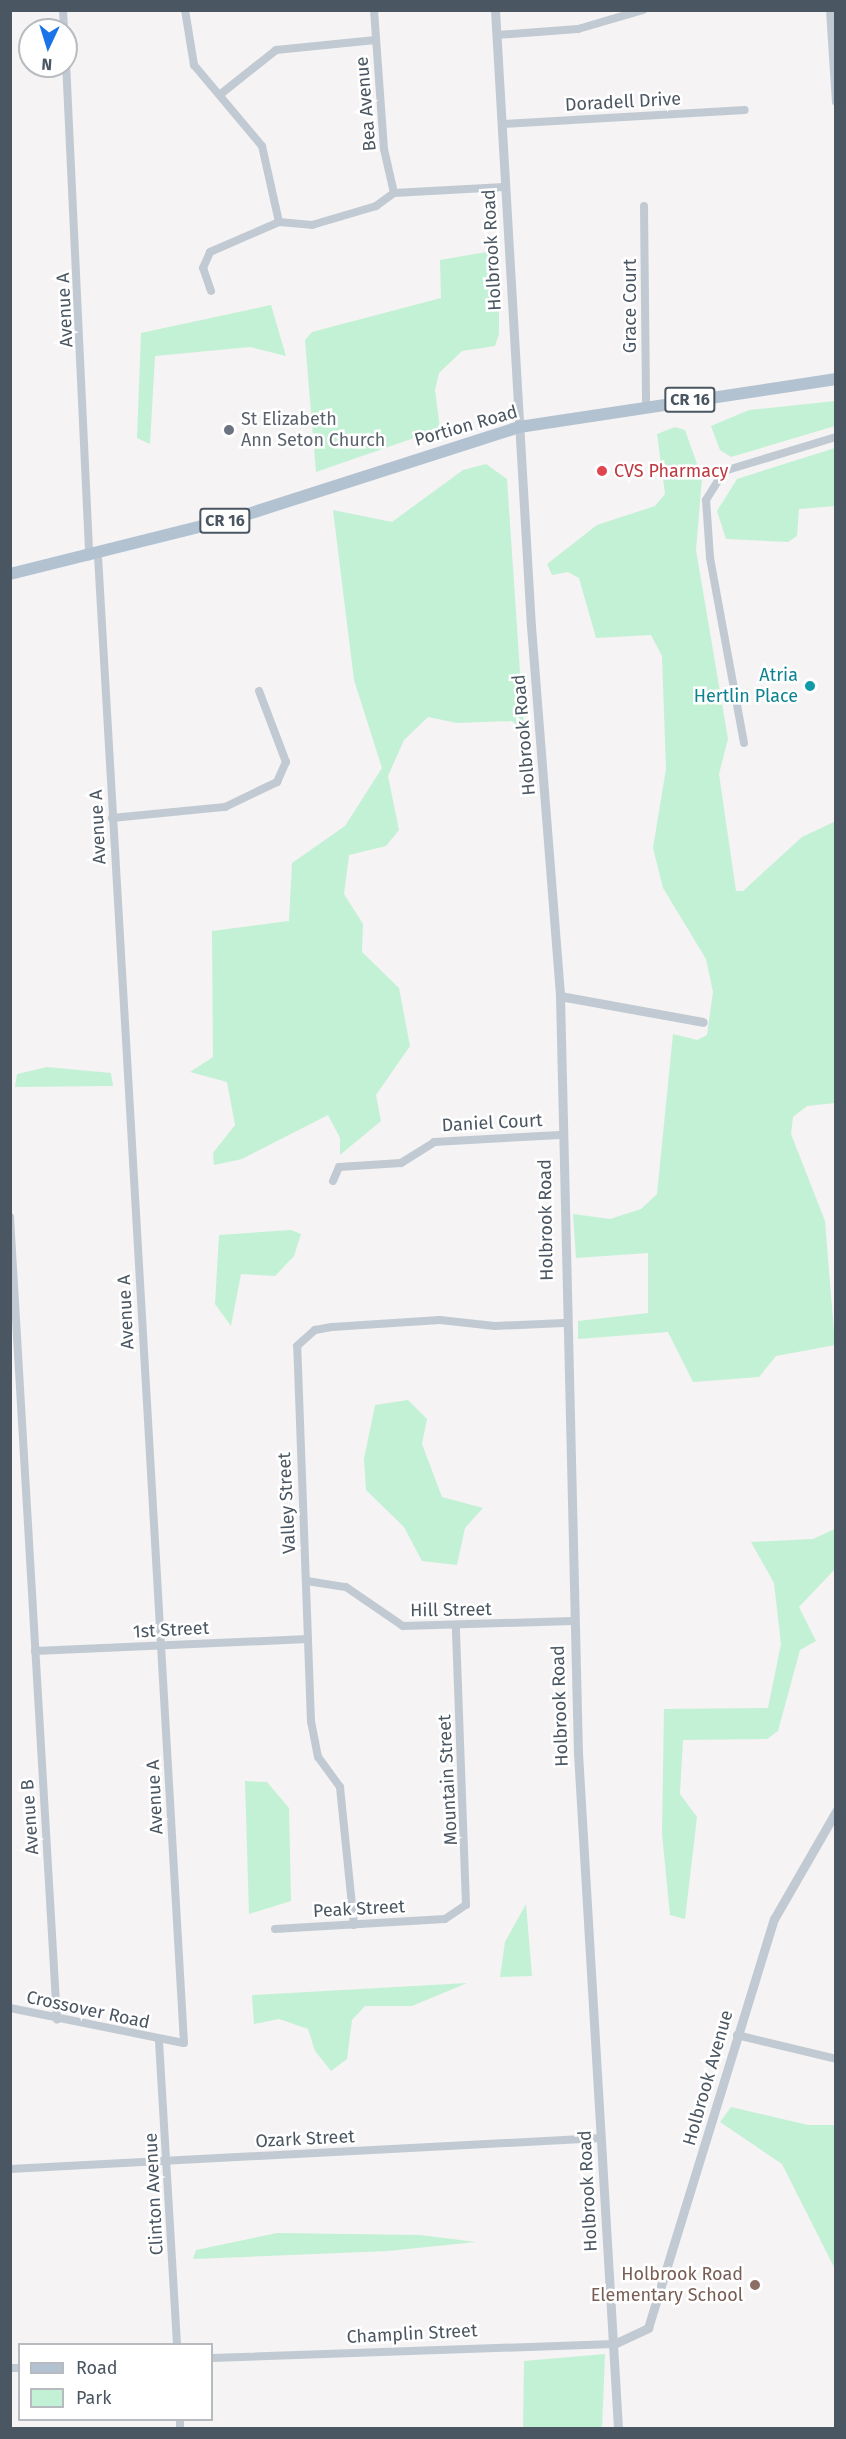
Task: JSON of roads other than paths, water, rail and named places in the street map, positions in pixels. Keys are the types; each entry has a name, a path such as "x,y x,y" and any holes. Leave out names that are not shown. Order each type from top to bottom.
{"main road":[{"name":"Portion Road","path":"10,574 94,556 242,516 519,427 836,379"}],"street":[{"path":"185,10 190,55 262,146 279,222"},
{"name":"Bea Avenue","path":"374,10 384,149 394,193"},
{"name":"Holbrook Road","path":"495,10 519,427 560,996 560,1135 573,1621 618,2428"},
{"path":"497,35 578,30 643,10"},
{"path":"830,10 836,102"},
{"path":"222,93 276,50 376,40"},
{"name":"Avenue A","path":"67,78 183,2043 159,2041"},
{"name":"Doradell Drive","path":"502,124 745,110"},
{"path":"211,291 202,268 210,252 279,222 312,225 376,206 394,193 504,187"},
{"name":"Grace Court","path":"644,206 646,406"},
{"path":"744,743 710,557 706,500 724,471 836,436"},
{"path":"112,819 225,807 278,782 286,762 259,690"},
{"path":"560,996 703,1022"},
{"name":"Daniel Court","path":"333,1181 339,1167 401,1163 434,1142 560,1135"},
{"name":"Avenue B","path":"10,1218 57,2020"},
{"name":"Valley Street","path":"354,1925 340,1787 318,1757 313,1736 307,1581 294,1362 302,1338 322,1328 440,1320 495,1326 564,1323"},
{"name":"Hill Street","path":"307,1581 346,1587 403,1626 456,1628 573,1621"},
{"name":"Mountain Street","path":"445,1919 461,1912 468,1894 456,1628"},
{"name":"1st Street","path":"35,1651 308,1639"},
{"name":"Holbrook Avenue","path":"614,2344 648,2328 774,1919 836,1811"},
{"name":"Peak Street","path":"275,1929 445,1919"},
{"name":"Crossover Road","path":"10,2008 159,2041"},
{"path":"737,2036 836,2059"},
{"name":"Clinton Avenue","path":"159,2041 177,2343"},
{"name":"Ozark Street","path":"10,2169 601,2138"},
{"name":"Champlin Street","path":"213,2358 614,2344"}],"place":[{"name":"St Elizabeth Ann Seton Church","path":"229,430"},
{"name":"CVS Pharmacy","path":"602,471"},
{"name":"Atria Hertlin Place","path":"810,686"},
{"name":"Holbrook Road Elementary School","path":"755,2285"}]}
